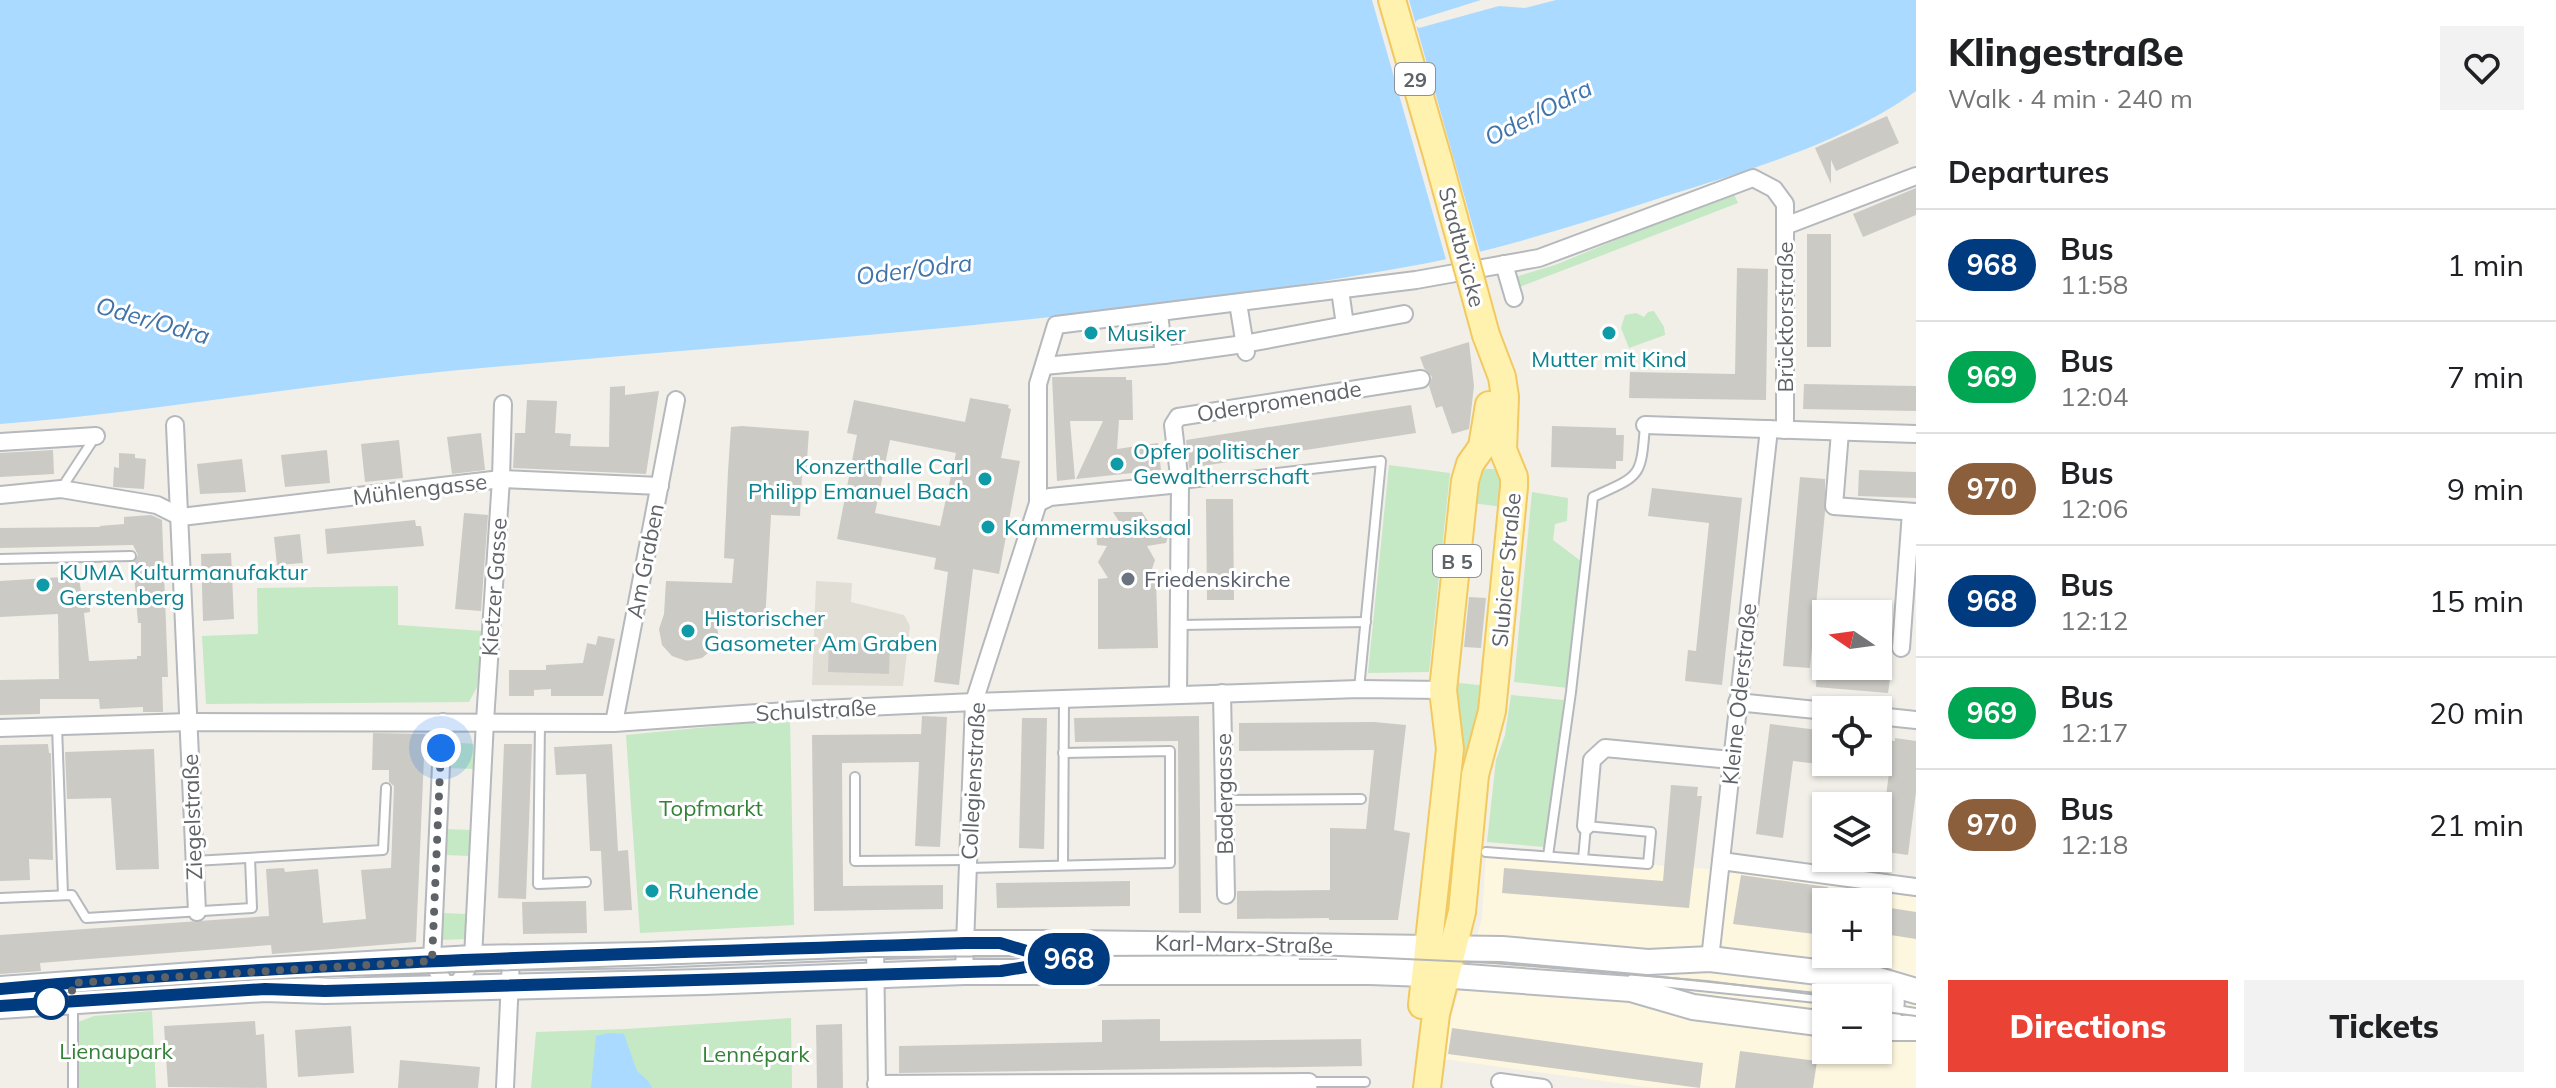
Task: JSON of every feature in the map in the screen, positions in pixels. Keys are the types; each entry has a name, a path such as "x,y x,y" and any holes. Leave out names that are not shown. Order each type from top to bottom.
{"main road":[{"name":"29","path":"1392,0 1438,159"},
{"name":"Stadtbrücke","path":"1438,159 1486,335"},
{"name":"B 5","path":"1427,1088 1439,962 1434,918 1450,749 1443,690 1465,481 1470,464 1482,447 1488,414 1490,388 1486,335"},
{"name":"Slubicer Straße","path":"1439,962 1462,912 1475,775 1492,711 1497,675 1514,487 1514,477 1502,442 1505,397 1497,360 1486,335"},
{"path":"1477,456 1496,454 1507,460"},
{"name":"B 5","path":"1411,1088 1421,1012 1439,962"}],"street":[{"path":"1785,226 1916,176"},
{"name":"Brücktorstraße","path":"1504,264 1539,258 1753,178 1774,189 1785,204 1777,430"},
{"path":"1404,314 1251,347 1044,366 1056,325 1416,280 1504,264 1514,298"},
{"path":"1340,290 1345,325"},
{"path":"1238,303 1251,347"},
{"path":"1159,314 1164,355"},
{"name":"Collegienstraße","path":"964,972 974,702 1038,503 1038,384 1044,366"},
{"name":"Oderpromenade","path":"1178,695 1180,484 1173,425 1178,417 1421,379"},
{"name":"Am Graben","path":"614,723 676,400"},
{"name":"Kietzer Gasse","path":"473,958 503,404"},
{"name":"Ziegelstraße","path":"175,425 197,912"},
{"path":"1645,425 1916,434"},
{"name":"Kleine Oderstraße","path":"1700,959 1721,861 1737,702 1777,430"},
{"path":"1840,432 1834,506 1914,512 1901,648"},
{"path":"0,442 96,436"},
{"name":"Mühlengasse","path":"181,517 501,479 660,486"},
{"path":"1038,503 1050,497 1180,484"},
{"path":"0,495 61,489 157,505 181,517"},
{"name":"Schulstraße","path":"189,722 614,723 974,702 1359,689 1443,690"},
{"name":"Badergasse","path":"1222,693 1226,895"},
{"path":"1737,702 1812,710"},
{"path":"1892,717 1916,720"},
{"name":"Ziegelstraße","path":"0,728 189,722"},
{"path":"443,722 432,961 452,986 473,958"},
{"path":"1586,826 1592,760 1605,748 1731,760"},
{"path":"1721,861 1916,887"},
{"name":"Karl-Marx-Straße","path":"72,991 473,958 1000,943 1439,962 1631,989 1677,992 1693,1007 1812,1022"},
{"path":"875,946 876,1086 1308,1085"},
{"name":"Karl-Marx-Straße","path":"72,991 325,991 1001,971 1439,962 1502,949 1648,962 1700,959 1886,982 1916,991"},
{"path":"505,1088 511,958"},
{"path":"1886,982 1896,998 1892,1016"},
{"path":"0,989 72,991"},
{"path":"0,1006 72,991"},
{"path":"1892,1028 1916,1028"},
{"path":"1500,1082 1543,1088"}],"lane":[{"path":"1548,856 1571,692 1593,497 1630,480 1642,464 1645,425"},
{"path":"61,489 96,436"},
{"path":"1180,484 1381,461 1359,689"},
{"path":"0,559 131,556"},
{"path":"1180,625 1366,622"},
{"path":"1063,864 1064,699"},
{"path":"540,722 538,884 586,882"},
{"path":"57,726 63,895"},
{"path":"855,777 855,861 1170,863 1170,751 1063,753"},
{"path":"193,861 383,850 386,788"},
{"path":"1225,800 1361,799"},
{"path":"1486,852 1648,864 1651,832 1586,826 1583,859"},
{"path":"0,898 72,895 86,918 252,908 250,858"},
{"path":"1000,943 1069,960"},
{"path":"1001,971 1069,960 1301,958"},
{"path":"1330,958 1439,962"},
{"path":"1677,992 1680,968 1700,959"},
{"path":"1615,977 1677,992 1812,998"},
{"path":"72,991 73,1088"},
{"path":"1892,1009 1916,1013"},
{"path":"1308,1085 1365,1082"}],"shaded area":[{"path":"816,581 852,583 851,602 904,615 910,626 903,686 812,685"},
{"path":"1486,852 1733,871 1853,888 1812,888 1812,968 1892,968 1892,894 1916,897 1916,1088 1653,1088 1444,1059 1450,1020 1482,919"}],"green space":[{"path":"1733,192 1738,203 1517,288 1515,277 1555,265"},
{"path":"1654,311 1664,327 1665,335 1629,348 1621,328 1625,315 1636,313 1644,317"},
{"path":"1389,465 1450,473 1429,672 1368,673"},
{"path":"1486,469 1500,473 1503,507 1472,503 1480,472"},
{"path":"1532,492 1568,498 1567,521 1555,524 1553,540 1582,562 1568,688 1514,682"},
{"path":"398,586 398,625 483,631 477,687 469,702 206,704 202,636 258,634 257,588"},
{"path":"1450,682 1488,686 1460,794 1458,748"},
{"path":"1511,695 1564,700 1545,847 1487,842 1496,760 1505,735"},
{"name":"Topfmarkt","path":"790,719 794,925 640,933 626,735"},
{"path":"449,742 475,744 474,769 448,768"},
{"path":"445,829 471,830 470,856 444,855"},
{"path":"441,913 467,914 466,939 440,940"},
{"name":"Lienaupark","path":"152,1011 156,1088 79,1088 78,1022 94,1016"},
{"name":"Lennépark","path":"791,1018 792,1088 531,1088 536,1032"}],"water":[{"name":"Oder/Odra","path":"0,0 1481,0 1417,20 1414,25 1419,28 1499,6 1525,8 1556,0 1916,0 1916,91 1859,125 1761,165 1541,235 1417,265 1179,302 1059,316 459,370 0,424"},
{"path":"624,1034 637,1071 652,1088 591,1088 596,1036"}],"pier":[{"path":"1372,0 1409,0 1481,255 1447,263"}],"building":[{"path":"1887,116 1899,143 1836,171 1831,160 1831,184 1815,148"},
{"path":"1916,188 1916,215 1863,237 1853,214"},
{"path":"1807,234 1831,234 1831,347 1807,347"},
{"path":"1737,268 1768,269 1766,400 1629,398 1630,372 1735,374"},
{"path":"1469,342 1474,386 1469,429 1452,434 1442,406 1436,408 1429,386 1432,377 1420,357"},
{"path":"1052,377 1126,377 1126,380 1132,380 1133,420 1119,420 1117,449 1158,443 1161,470 1076,479 1103,421 1070,421 1075,479 1057,481"},
{"path":"1804,384 1916,386 1916,411 1803,409"},
{"path":"625,386 625,395 659,391 646,474 513,468 515,433 525,433 527,400 557,401 555,433 571,434 570,446 609,447 610,387"},
{"name":"Konzerthalle Carl Philipp Emanuel Bach","path":"970,398 1009,405 1011,409 1001,458 1020,461 999,574 973,569 959,685 934,682 948,572 934,569 936,558 837,539 857,435 847,433 854,400 965,422","holes":["890,440 956,453 940,526 875,513"]},
{"path":"1411,405 1416,433 1189,468 1186,440"},
{"path":"1552,426 1616,428 1616,435 1624,435 1623,461 1616,461 1616,469 1551,467"},
{"path":"731,427 809,431 806,474 802,474 800,516 771,515 765,622 716,619 718,633 714,648 702,658 686,661 672,656 662,645 659,629 664,614 666,581 732,583 734,559 724,558 728,471"},
{"path":"481,433 485,470 452,474 447,437"},
{"path":"399,440 403,478 365,482 361,444"},
{"path":"53,450 54,474 0,477 0,453"},
{"path":"327,450 330,483 285,487 281,455"},
{"path":"119,453 135,454 135,458 146,459 144,489 113,487 114,467 119,468"},
{"path":"242,459 246,492 200,494 197,464"},
{"path":"1859,470 1916,472 1916,498 1858,496"},
{"path":"1800,477 1825,479 1817,600 1812,600 1810,668 1783,666"},
{"path":"1652,488 1742,498 1722,685 1685,681 1688,650 1696,651 1709,523 1648,516"},
{"path":"1206,499 1233,499 1234,600 1207,600"},
{"name":"Friedenskirche","path":"1113,512 1142,512 1152,527 1165,527 1169,533 1166,543 1147,546 1155,560 1149,578 1156,578 1158,648 1098,649 1098,579 1108,578 1098,562 1107,546 1097,545 1096,521 1127,534"},
{"path":"464,513 488,515 481,611 455,609"},
{"path":"151,515 162,520 168,677 162,677 163,712 143,712 143,707 100,709 99,699 40,699 40,714 0,715 0,680 59,679 58,614 0,617 0,581 79,576 81,593 89,593 90,612 84,613 89,661 137,659 141,656 141,623 138,623 133,562 138,555 133,545 0,548 0,528 101,527 124,524 124,517"},
{"path":"415,520 416,526 421,526 424,546 327,554 325,529"},
{"path":"300,534 303,563 277,565 274,537"},
{"path":"231,553 234,619 203,621 201,554"},
{"path":"1469,597 1486,598 1481,648 1464,647"},
{"path":"598,636 615,639 603,696 551,696 551,689 534,690 534,696 509,696 509,670 546,670 546,665 583,663 587,643 596,645"},
{"path":"829,642 890,644 889,674 828,672"},
{"path":"1816,680 1890,680 1888,693 1816,687"},
{"path":"922,716 947,717 940,847 915,846 919,762 842,763 843,886 943,885 943,909 814,911 812,735 921,734"},
{"path":"1199,716 1201,913 1179,913 1178,741 1075,742 1074,718"},
{"path":"1022,718 1047,718 1044,849 1019,848"},
{"path":"1374,722 1406,725 1394,830 1410,833 1398,920 1237,919 1237,891 1330,890 1330,828 1366,829 1374,750 1239,751 1239,723"},
{"path":"1770,724 1812,729 1812,763 1793,761 1783,838 1756,834"},
{"path":"373,733 425,734 416,942 272,954 271,945 89,959 40,963 41,971 0,974 0,935 269,916 266,869 284,868 285,872 318,869 323,923 366,919 361,870 391,868 394,786 389,782 389,770 372,770"},
{"path":"1895,738 1916,741 1916,792 1908,855 1892,853 1892,792 1887,792 1889,776 1892,776 1892,741"},
{"path":"48,744 51,753 53,860 29,859 30,880 0,881 0,745"},
{"path":"504,744 532,744 526,899 498,898"},
{"path":"612,744 618,851 628,850 632,910 604,911 601,851 590,851 586,774 556,775 554,747"},
{"path":"154,749 159,869 116,870 111,798 67,799 65,752"},
{"path":"1671,785 1698,787 1697,796 1702,796 1689,908 1502,893 1504,868 1663,881"},
{"path":"1741,875 1828,887 1812,888 1812,934 1733,924"},
{"path":"1130,881 1130,906 997,908 996,883"},
{"path":"586,901 587,933 523,934 522,902"},
{"path":"1892,908 1916,912 1916,939 1892,935"},
{"path":"1160,1019 1160,1041 1361,1039 1362,1066 899,1073 899,1046 1102,1042 1102,1020"},
{"path":"255,1021 256,1035 264,1034 267,1088 168,1087 164,1026"},
{"path":"842,1024 843,1088 817,1088 816,1025"},
{"path":"351,1026 354,1073 298,1077 295,1030"},
{"path":"1452,1028 1703,1063 1700,1088 1448,1054"},
{"path":"1740,1051 1812,1060 1812,1064 1817,1064 1813,1088 1735,1088"},
{"path":"400,1060 480,1067 478,1088 398,1088"}],"tram line":[{"path":"0,997 264,979 875,957 1318,955 1493,963 1707,981 1812,994"},
{"path":"1892,1013 1916,1016"}],"bus line":[{"name":"968","path":"0,989 473,958 965,943 1000,943 1069,960 1001,971 704,982 325,991 265,989 0,1006"}],"place":[{"name":"Musiker","path":"1091,333"},
{"name":"Mutter mit Kind","path":"1609,333"},
{"name":"Opfer politischer Gewaltherrschaft","path":"1117,464"},
{"name":"Konzerthalle Carl Philipp Emanuel Bach","path":"985,479"},
{"name":"Kammermusiksaal","path":"988,527"},
{"name":"Friedenskirche","path":"1128,579"},
{"name":"KUMA Kulturmanufaktur Gerstenberg","path":"43,585"},
{"name":"Historischer Gasometer Am Graben","path":"688,631"},
{"name":"Ruhende","path":"652,891"}],"route":[{"path":"51,1002 72,998 72,983 432,961 441,748"}]}
